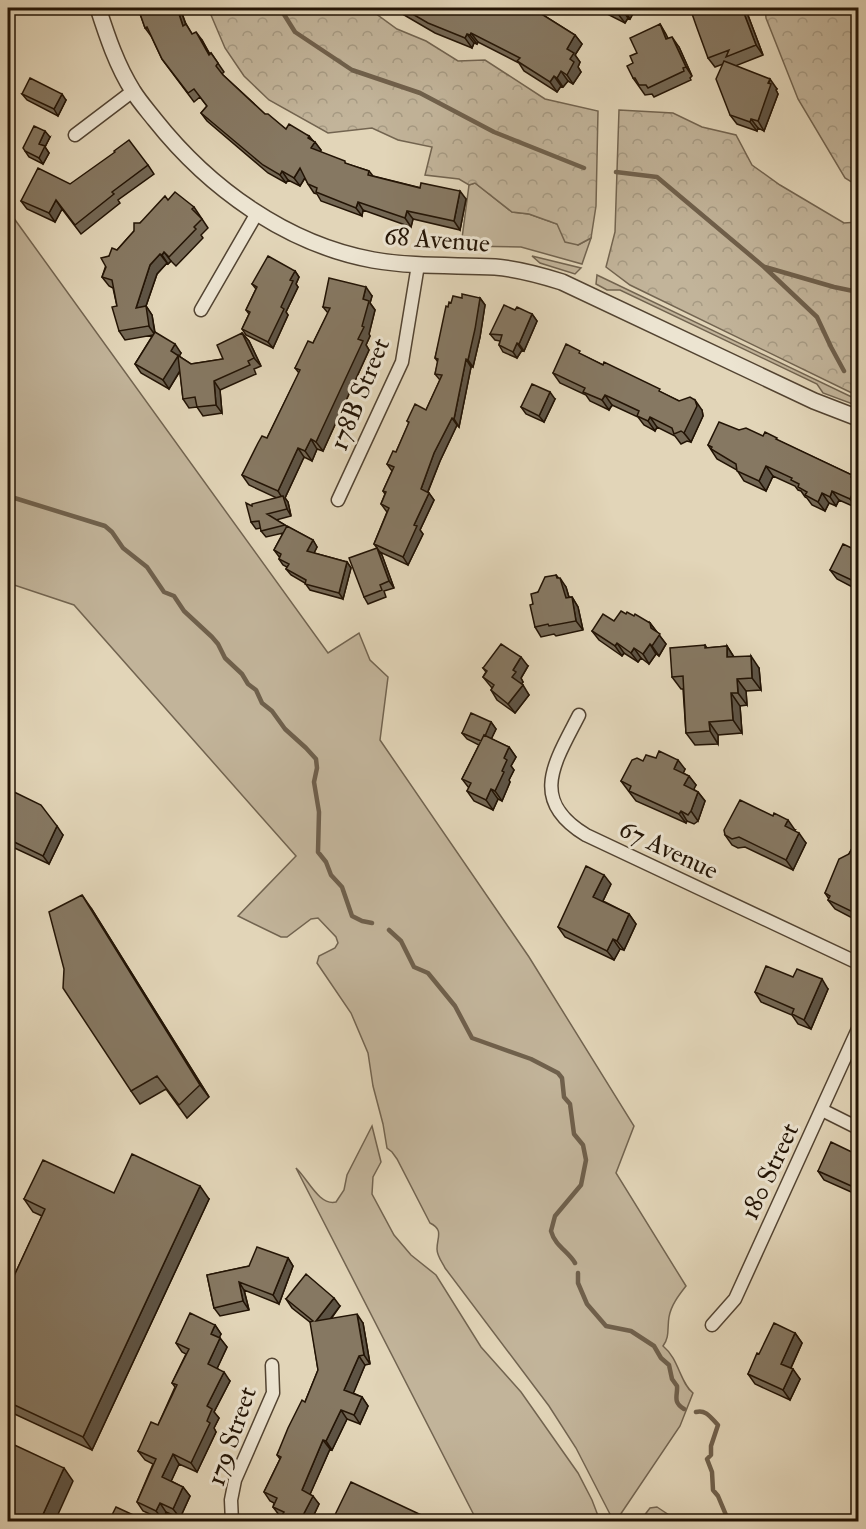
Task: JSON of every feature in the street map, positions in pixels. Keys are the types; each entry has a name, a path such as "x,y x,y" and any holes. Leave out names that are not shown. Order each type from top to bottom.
{"street":[{"name":"68 Avenue","path":"98,8 107,37 133,91 170,139 210,178 257,213 302,237 371,259 418,265 496,267 562,282 814,402 858,418"},
{"path":"75,135 133,91"},
{"path":"201,310 257,213"},
{"name":"178B Street","path":"338,500 402,362 418,265"},
{"name":"67 Avenue","path":"579,715 559,756 551,784 556,808 564,820 586,835 858,963"},
{"name":"180 Street","path":"712,1325 735,1299 858,1029"},
{"path":"822,1110 858,1128"},
{"name":"179 Street","path":"232,1521 231,1500 235,1480 273,1393 272,1365"}],"green space":[{"path":"208,8 368,8 397,29 426,41 458,61 485,60 545,99 598,111 596,206 591,238 578,245 565,242 557,224 529,214 512,212 475,183 469,185 459,179 425,175 432,147 398,140 372,128 328,133 269,100 244,76 225,48"},
{"path":"765,8 858,8 858,186 845,178 798,99 766,18"},
{"path":"619,110 673,113 702,127 736,135 752,165 780,185 844,223 858,222 858,396 630,285 606,267 615,232"},
{"path":"475,183 512,212 529,214 557,224 578,245 591,238 582,264 521,247 461,246 469,185"},
{"path":"8,216 13,217 328,653 359,633 370,660 388,677 380,740 529,957 634,1126 616,1173 686,1286 672,1308 663,1346 673,1357 685,1383 693,1393 680,1426 616,1521 613,1520 576,1448 549,1406 440,1259 437,1249 439,1234 437,1228 430,1223 397,1159 387,1148 368,1053 351,1013 317,963 319,956 335,948 338,943 336,937 318,918 311,919 287,937 281,937 238,916 296,856 74,605 8,583"},
{"path":"532,256 581,268 575,274 540,263"},
{"path":"597,275 858,400 858,406 823,393 817,384 620,290 607,290 596,284"},
{"path":"372,1126 381,1162 373,1177 372,1194 394,1235 411,1255 436,1275 481,1347 521,1392 578,1473 600,1521 477,1521 296,1168 319,1196 324,1200 336,1202 344,1190 347,1175"},
{"path":"657,1507 678,1521 640,1521 650,1508"}],"building":[{"path":"138,8 177,8 183,26 186,24 192,34 196,32 209,55 211,53 218,63 216,66 223,75 265,114 286,129 289,124 309,136 308,138 315,142 311,148 369,171 368,175 420,188 421,183 460,191 454,221 407,211 405,218 358,202 356,208 316,192 317,188 308,184 300,168 294,178 282,171 280,175 263,165 201,113 207,106 194,89 188,93 162,59 147,27 145,28"},
{"path":"402,8 532,8 575,35 567,49 574,53 570,59 574,62 567,75 561,71 557,78 554,76 550,82 517,61 520,58 471,33 465,38 428,23"},
{"path":"606,8 621,8 618,14"},
{"path":"690,8 742,8 756,45 726,57 729,50 708,58"},
{"path":"660,24 666,39 672,37 686,67 683,68 684,71 648,88 646,85 639,85 627,66 633,63 630,56 637,53 630,38"},
{"path":"724,61 770,79 768,83 771,84 758,121 751,119 750,122 730,115 716,79"},
{"path":"30,78 62,94 54,109 22,94"},
{"path":"34,126 45,131 39,144 45,146 39,158 23,148"},
{"path":"129,140 148,165 112,192 114,194 75,225 56,200 49,213 21,201 38,168 70,184"},
{"path":"175,192 194,207 192,209 202,219 194,227 196,229 169,257 164,252 150,265 136,308 146,306 149,326 119,331 112,307 117,306 112,280 102,277 106,267 101,258 109,256 112,248 117,250 134,231 134,223 140,223 165,196 168,200"},
{"path":"268,256 295,271 281,307 284,309 268,342 242,329 250,312 246,310 257,287 252,284"},
{"path":"329,278 366,287 363,299 369,301 362,326 364,327 358,339 363,341 316,442 311,439 305,451 298,448 278,491 242,475 262,436 267,438 300,370 295,368 308,341 313,343 330,308 323,307"},
{"path":"462,294 480,298 475,329 468,360 466,359 454,419 452,418 434,453 421,489 429,493 414,525 417,526 403,557 374,544 389,508 381,504 386,492 383,491 394,467 387,464 393,451 396,452 415,404 426,410 442,375 435,374 438,359 435,358 446,306 448,307 449,302 451,303 453,296 462,298"},
{"path":"504,305 515,310 517,307 532,314 513,352 499,345 502,335 490,334"},
{"path":"155,332 175,344 171,351 191,364 223,359 217,345 242,333 254,358 248,361 250,365 214,381 216,405 197,407 195,397 183,399 178,356 163,380 135,364"},
{"path":"566,344 580,351 579,353 603,365 604,362 660,389 659,391 679,401 690,397 695,400 697,406 684,433 681,431 674,434 672,428 650,417 648,421 637,416 639,411 605,395 602,400 583,392 585,388 553,373"},
{"path":"532,384 550,392 539,416 521,407"},
{"path":"719,422 739,430 746,428 763,436 765,432 852,475 851,477 858,481 850,499 832,491 830,497 822,493 818,502 805,495 807,492 798,487 799,484 791,480 792,478 766,466 759,481 737,471 736,464 708,445"},
{"path":"283,496 287,509 267,514 285,525 261,531 259,521 251,522 246,503 252,506 252,504"},
{"path":"287,526 313,540 307,551 347,562 339,593 305,584 306,580 286,569 289,564 279,559 281,554 274,550"},
{"path":"843,544 858,551 858,583 830,570"},
{"path":"377,548 389,581 380,585 382,590 364,597 349,558"},
{"path":"556,575 560,578 566,598 572,597 576,621 535,627 530,605 533,604 531,594 538,592 545,577"},
{"path":"621,611 634,616 635,614 650,623 651,628 660,634 643,654 634,648 631,653 617,643 615,646 592,631 603,614 614,621"},
{"path":"501,644 521,657 513,670 516,672 512,677 523,685 508,704 491,690 494,685 483,677 487,671 483,668"},
{"path":"705,645 705,648 727,646 727,657 751,656 752,678 737,679 738,693 731,693 733,720 709,722 710,731 686,733 683,676 672,677 670,648"},
{"path":"471,713 491,722 481,741 462,733"},
{"path":"484,735 509,747 504,758 507,760 502,771 504,772 495,791 491,789 486,800 467,791 471,783 462,779"},
{"path":"659,751 678,760 674,769 689,776 684,785 698,792 688,815 681,811 679,814 629,791 631,786 621,781 632,760 637,758 643,761 646,755 656,758"},
{"path":"8,789 41,805 57,826 43,856 8,839"},
{"path":"740,800 773,816 774,813 788,820 785,826 799,833 786,860 739,837 732,839 725,835 724,830"},
{"path":"857,838 857,914 828,900 830,896 825,893 839,859 849,854"},
{"path":"586,866 604,875 593,897 629,914 617,941 613,939 607,951 558,927"},
{"path":"82,895 200,1085 179,1105 157,1076 131,1091 63,988 64,969 49,912"},
{"path":"766,966 793,977 797,969 822,979 804,1020 792,1014 794,1009 755,992"},
{"path":"831,1142 858,1155 856,1173 858,1174 858,1189 818,1171"},
{"path":"132,1154 200,1186 83,1437 8,1402 8,1289 45,1209 24,1199 43,1160 114,1193"},
{"path":"257,1247 288,1258 273,1295 239,1282 243,1301 214,1308 207,1275 249,1266"},
{"path":"306,1274 334,1298 316,1321 357,1314 364,1355 359,1356 344,1390 362,1397 354,1415 341,1410 326,1441 323,1440 302,1490 313,1496 300,1521 295,1521 282,1515 284,1512 273,1507 277,1498 264,1492 281,1457 277,1455 288,1428 302,1400 305,1402 318,1370 310,1322 313,1321 286,1299"},
{"path":"190,1313 215,1325 211,1334 220,1338 208,1364 224,1372 207,1406 212,1409 207,1421 210,1423 191,1463 173,1454 162,1477 183,1487 173,1509 160,1503 156,1511 137,1502 156,1459 138,1451 151,1422 158,1425 177,1385 172,1383 189,1349 176,1343"},
{"path":"774,1323 795,1333 781,1364 793,1369 783,1390 748,1374"},
{"path":"8,1442 64,1468 40,1521 8,1521"},
{"path":"351,1482 434,1521 332,1521"},
{"path":"116,1507 140,1518 138,1521 109,1521"}],"waterway":[{"path":"280,8 295,32 352,70 420,93 494,132 584,168"},
{"path":"616,172 657,177 763,266 817,317 844,371"},
{"path":"765,267 858,292"},
{"path":"8,496 105,526 123,548 147,567 164,592 174,596 184,611 218,644 225,658 256,690 262,703 316,759 314,782 319,812 318,852 326,862 331,875 342,887 352,916 372,923"},
{"path":"389,930 401,941 414,967 428,973 455,1006 472,1038 531,1059 558,1073 562,1078 564,1097 570,1104 574,1134 583,1145 586,1160 581,1185 555,1216 551,1231 555,1241 575,1263"},
{"path":"578,1273 578,1283 587,1304 606,1326 631,1331 654,1346 661,1358 669,1365 672,1379 677,1386 678,1404 684,1409"},
{"path":"696,1412 706,1413 718,1425 711,1446 711,1455 707,1459 712,1472 713,1490 726,1515 735,1522"}]}
